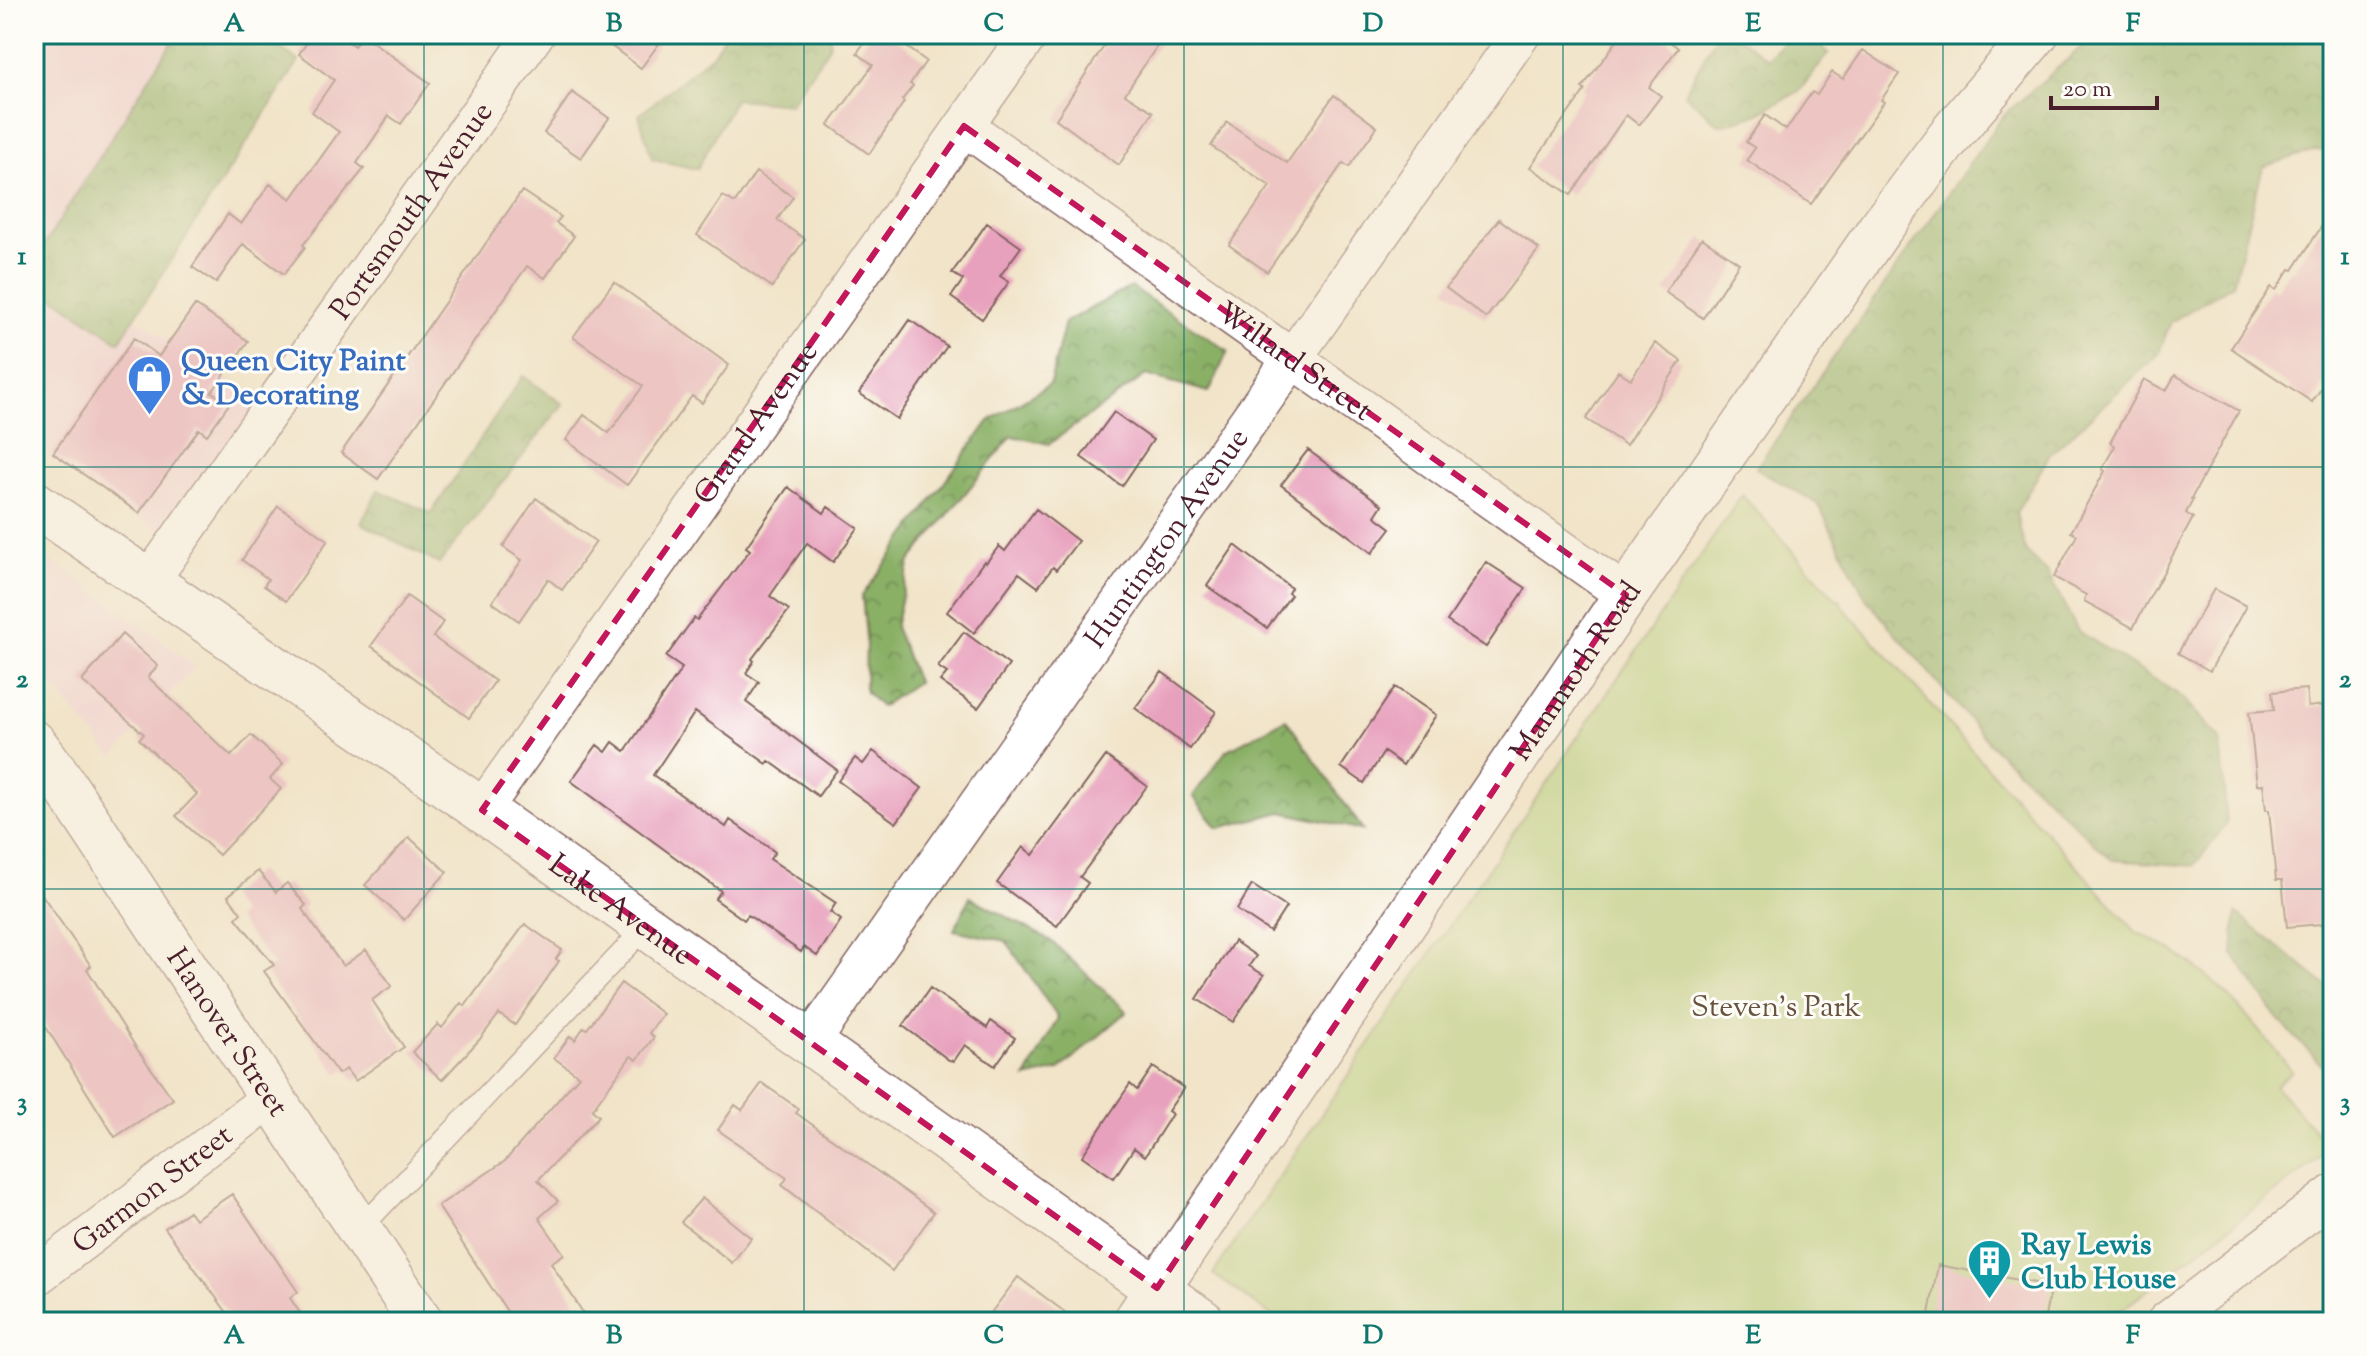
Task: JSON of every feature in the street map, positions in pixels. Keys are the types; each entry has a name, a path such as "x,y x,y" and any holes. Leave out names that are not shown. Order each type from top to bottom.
{"main road":[{"name":"Mammoth Road","path":"1146,1305 1626,595 1879,230 1951,134 2036,34"},
{"name":"Lake Avenue","path":"34,503 482,810 810,1043 1146,1305 1203,1322"},
{"name":"Hanover Street","path":"41,767 271,1098 421,1322"}],"street":[{"name":"Portsmouth Avenue","path":"148,583 535,34"},
{"name":"Grand Avenue","path":"482,810 1029,34"},
{"name":"Huntington Avenue","path":"810,1043 1521,34"},
{"name":"Willard Street","path":"964,126 1626,595"},
{"name":"Garmon Street","path":"34,1278 271,1098"},
{"path":"2166,1322 2333,1194"}],"lane":[{"path":"360,1229 646,927"}],"highlighted area":[{"path":"964,126 1626,595 1157,1288 482,810"}],"shaded area":[{"path":"34,34 177,34 34,261"},
{"path":"34,284 119,342 136,318 279,415 187,551 34,446"},
{"path":"34,548 196,666 113,757 34,664"}],"green space":[{"path":"177,34 261,34 299,61 119,342 34,284 34,261"},
{"path":"725,34 831,34 829,47 790,104 735,99 697,169 652,159 639,115 713,54"},
{"path":"1717,34 1734,34 1768,59 1791,34 1812,34 1829,54 1798,92 1755,115 1720,125 1684,94"},
{"path":"2096,34 2333,34 2333,152 2315,150 2263,167 2233,284 2171,322 2158,355 2050,454 2016,513 2026,552 2047,572 2078,631 2181,696 2220,739 2227,824 2194,866 2112,860 1991,745 1866,599 1818,504 1756,468 2003,116"},
{"path":"1131,287 1228,351 1209,392 1146,375 1049,444 1012,436 910,561 895,627 917,682 881,707 865,691 866,637 862,596 989,421 1050,384 1065,322"},
{"path":"523,376 563,404 439,564 361,523 378,490 431,513"},
{"name":"Steven's Park","path":"1742,495 1840,600 1843,607 2136,932 2183,958 2241,1009 2292,1071 2275,1086 2331,1149 2106,1322 1281,1322 1213,1274"},
{"path":"1286,719 1363,830 1282,812 1218,828 1193,796 1226,751"},
{"path":"970,897 1050,940 1127,1012 1059,1070 1026,1078 1058,1018 1006,941 954,930"},
{"path":"2236,913 2333,991 2333,1077 2277,1018 2233,954"}],"building":[{"path":"313,34 338,34 354,46 363,35 430,83 401,124 389,116 357,163 364,169 303,245 305,247 284,274 243,244 216,283 192,267 228,214 241,224 270,184 291,199 339,132 312,112 334,80 299,54"},
{"path":"595,34 666,34 641,68"},
{"path":"870,34 889,34 926,61 910,84 913,86 902,100 904,102 869,154 829,125 873,65 857,53"},
{"path":"1112,34 1165,34 1125,94 1153,112 1119,165 1056,119"},
{"path":"1622,34 1660,34 1678,48 1649,87 1661,96 1639,125 1626,115 1571,195 1530,167"},
{"path":"1863,50 1899,74 1881,100 1884,102 1811,204 1747,160 1755,148 1746,142 1765,115 1786,130 1812,92 1817,95 1832,72 1843,79"},
{"path":"572,92 609,118 581,158 544,133"},
{"path":"1334,95 1377,127 1349,167 1343,163 1267,272 1229,245 1270,186 1211,146 1227,122 1287,163"},
{"path":"756,172 793,197 777,220 805,239 772,287 697,235 723,196 735,203"},
{"path":"522,191 561,217 556,223 574,236 545,278 527,266 378,479 341,453"},
{"path":"2333,209 2333,371 2312,402 2231,348 2271,287 2276,290 2290,269 2293,270"},
{"path":"1499,219 1539,249 1486,318 1446,288"},
{"path":"987,223 1021,247 1000,276 1009,282 982,319 951,297 963,280 952,273"},
{"path":"1702,238 1739,263 1703,318 1665,292"},
{"path":"614,282 729,365 702,403 692,396 627,485 566,440 584,415 609,433 643,386 573,337"},
{"name":"Queen City Paint & Decorating","path":"195,305 248,341 212,392 229,404 207,435 199,429 139,513 53,453 134,338 159,356"},
{"path":"910,320 947,346 897,419 859,393"},
{"path":"1655,343 1681,361 1626,445 1586,419 1618,371 1631,379"},
{"path":"2175,375 2239,411 2191,499 2186,513 2193,518 2133,628 2084,601 2086,595 2054,577 2077,535 2071,532 2105,471 2102,469 2115,446 2110,443 2144,379 2166,391"},
{"path":"1114,412 1153,440 1122,486 1081,457"},
{"path":"1308,450 1382,505 1375,516 1391,528 1372,553 1281,485"},
{"path":"788,487 824,513 828,507 858,528 833,562 807,543 770,596 789,610 752,659 754,661 746,673 759,682 746,702 837,770 818,796 695,712 653,775 726,827 730,820 775,852 770,859 836,903 830,912 841,920 817,956 804,947 801,952 748,915 744,920 715,899 721,891 571,781 597,745 606,752 613,742 625,751 682,668 666,657 750,550 746,547"},
{"path":"536,498 596,542 562,590 548,579 519,621 492,602 522,560 503,547"},
{"path":"278,506 328,540 286,601 264,586 268,579 242,560"},
{"path":"1036,509 1078,541 1056,570 1053,567 1038,587 1019,573 974,633 947,612 984,561 986,563 999,546 1005,551"},
{"path":"1235,545 1291,588 1288,593 1291,595 1267,628 1207,586"},
{"path":"1486,562 1526,588 1486,647 1447,621"},
{"path":"2214,589 2246,606 2210,671 2178,653"},
{"path":"407,596 443,622 433,637 495,681 469,718 371,646"},
{"path":"964,632 1009,665 978,708 940,681 947,673 938,667"},
{"path":"122,634 158,666 148,677 231,756 251,735 283,764 270,779 281,789 219,855 176,816 197,794 139,739 144,734 82,681"},
{"path":"1162,672 1216,712 1190,749 1135,708"},
{"path":"1395,687 1436,715 1403,765 1384,752 1364,783 1341,767"},
{"path":"2306,689 2308,707 2333,704 2333,923 2287,927 2282,880 2276,880 2269,810 2266,810 2263,784 2257,785 2249,712 2274,710 2272,692"},
{"path":"873,751 922,788 896,823 838,781 855,758 863,764"},
{"path":"1106,756 1147,786 1080,877 1088,883 1057,926 997,883 1023,847 1033,855"},
{"path":"409,837 447,872 404,920 365,885"},
{"path":"258,871 276,892 287,883 306,905 302,909 343,966 366,950 392,986 372,1000 404,1047 355,1081 346,1069 338,1074 264,971 274,965 236,918 241,913 228,896"},
{"path":"34,883 91,966 87,969 137,1049 173,1099 115,1137 34,1008"},
{"path":"1252,885 1286,907 1270,932 1237,910"},
{"path":"525,924 562,950 556,959 559,961 515,1025 499,1014 442,1080 412,1052 438,1024 442,1028 461,1003 465,1006"},
{"path":"1234,941 1256,956 1249,966 1264,975 1233,1022 1197,999"},
{"path":"621,983 663,1014 649,1033 654,1037 637,1060 631,1056 592,1110 599,1116 538,1180 558,1201 539,1218 564,1254 551,1263 589,1322 514,1322 438,1206 505,1161 579,1076 554,1058 570,1036 575,1040 584,1027 587,1029"},
{"path":"930,988 987,1028 991,1021 1015,1038 995,1066 965,1045 954,1061 949,1060 903,1026"},
{"path":"1153,1067 1184,1088 1168,1111 1172,1114 1145,1156 1134,1148 1114,1178 1082,1156 1130,1084 1137,1090"},
{"path":"762,1083 799,1109 796,1113 934,1212 892,1271 782,1185 787,1178 718,1130 735,1105 742,1110"},
{"path":"232,1194 298,1292 290,1298 306,1322 234,1322 165,1228 189,1211 195,1219"},
{"path":"702,1198 751,1238 732,1263 681,1222"},
{"name":"Ray Lewis Club House","path":"1938,1265 2051,1286 2044,1322 1975,1322 1929,1314"},
{"path":"1018,1277 1078,1322 984,1322"}],"place":[{"name":"Queen City Paint & Decorating","path":"150,416"},
{"name":"Ray Lewis Club House","path":"1990,1300"}]}
